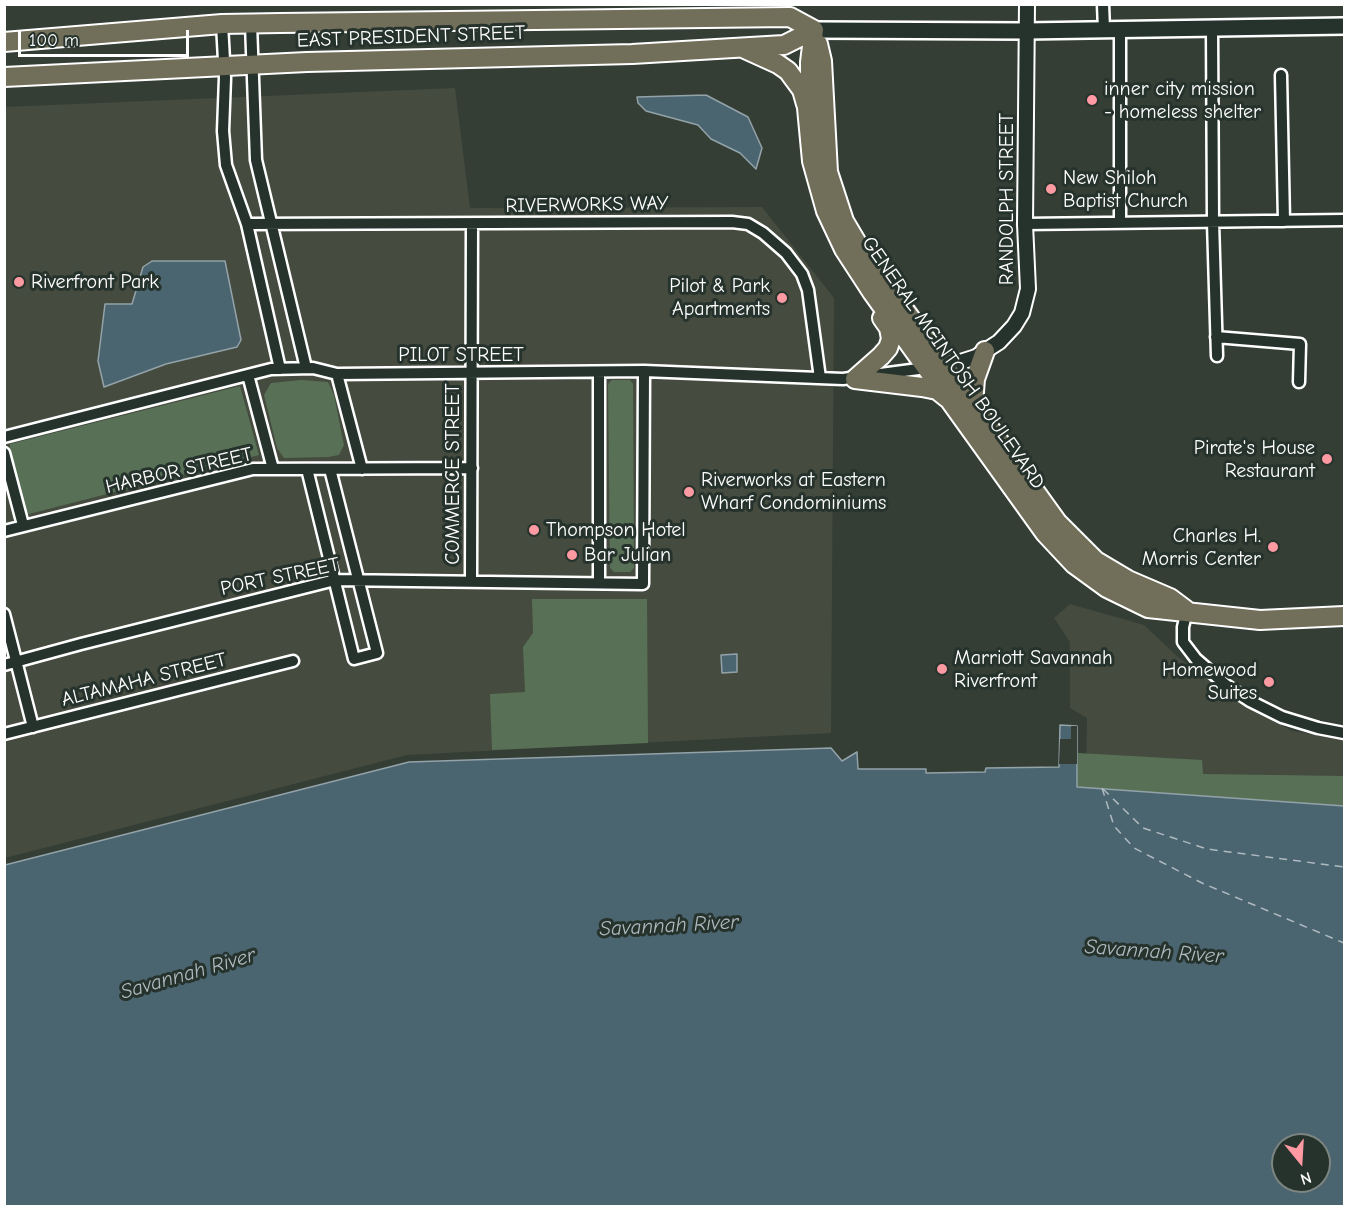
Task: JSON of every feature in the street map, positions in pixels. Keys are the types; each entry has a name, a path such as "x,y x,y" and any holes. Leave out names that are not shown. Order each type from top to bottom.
{"main road":[{"name":"EAST PRESIDENT STREET","path":"4,42 222,24 790,17 814,30"},
{"name":"EAST PRESIDENT STREET","path":"4,76 252,64 632,54 784,45 814,30 1026,31 1344,26"},
{"name":"GENERAL MCINTOSH BOULEVARD","path":"814,30 810,62 810,101 807,108 812,161 826,211 844,249 872,292 935,367 973,405 1057,522 1085,552 1128,580 1170,598 1187,611"},
{"name":"GENERAL MCINTOSH BOULEVARD","path":"814,30 822,61 828,172 844,220 935,367 949,399 1045,533 1074,564 1107,588 1148,608 1260,620 1344,616"},
{"path":"742,47 778,63 788,71 802,90 807,108"},
{"path":"844,249 858,283 889,328 891,339 888,348 881,356 855,379"},
{"path":"973,405 975,379 985,351"},
{"path":"855,379 937,390 949,399"}],"street":[{"name":"RANDOLPH STREET","path":"935,367 976,357 999,342 1014,327 1022,313 1028,289 1025,224 1027,4"},
{"path":"1103,4 1104,30"},
{"path":"222,24 223,131 226,165 247,224 280,369"},
{"path":"250,24 255,145 270,223 306,368"},
{"path":"1212,28 1216,356"},
{"path":"1120,30 1120,223"},
{"path":"1281,75 1284,221"},
{"path":"1025,224 1344,220"},
{"name":"RIVERWORKS WAY","path":"247,224 720,222 748,224 763,233 786,253 802,274 808,290 820,378"},
{"name":"COMMERCE STREET","path":"471,580 472,224"},
{"path":"1216,337 1300,344 1299,382"},
{"name":"PILOT STREET","path":"4,437 280,369 306,368 337,374 644,371 855,379 935,367"},
{"name":"PORT STREET","path":"4,665 335,580 643,584 644,371"},
{"path":"599,372 599,583"},
{"path":"337,374 362,469"},
{"path":"249,375 273,469"},
{"path":"4,453 23,525"},
{"name":"HARBOR STREET","path":"4,531 253,469 472,468"},
{"path":"307,469 354,658 377,653 330,469"},
{"path":"1187,611 1183,627 1183,642 1196,659 1226,685 1250,701 1282,717 1344,733"},
{"path":"4,614 33,727"},
{"name":"ALTAMAHA STREET","path":"4,734 293,661"}],"shaded area":[{"path":"455,88 470,208 762,207 834,298 831,733 407,755 5,858 5,107"},
{"path":"1070,604 1144,625 1178,657 1231,696 1292,731 1344,739 1344,793 1086,777 1087,718 1070,708 1070,642 1054,618"}],"green space":[{"path":"301,380 328,382 334,395 344,445 339,455 284,458 277,448 264,395 271,383"},
{"path":"612,380 630,380 633,384 634,568 630,572 614,572 610,568 608,384"},
{"path":"240,386 259,455 25,515 9,453 10,444"},
{"path":"532,599 647,599 648,743 492,750 490,694 525,692 523,647 533,633"},
{"path":"1078,753 1202,760 1203,774 1344,776 1344,806 1077,787"}],"water":[{"path":"706,95 748,117 762,148 756,169 740,153 711,139 698,125 646,111 638,103 637,97"},
{"path":"152,261 225,261 241,340 237,347 166,364 104,387 98,361 105,304 132,304 143,267"},
{"path":"737,654 737,672 722,673 721,655"},
{"name":"Savannah River","path":"1060,725 1077,726 1077,787 1344,806 1344,1206 5,1206 5,865 409,762 831,748 842,761 857,752 858,769 926,769 926,773 985,772 986,768 1059,767"}],"pier":[{"path":"1071,726 1077,726 1077,764 1059,764 1060,739 1071,739"}],"ferry route":[{"path":"1102,788 1114,826 1134,848 1202,883 1344,943"},
{"path":"1103,789 1143,828 1207,849 1344,867"}],"place":[{"name":"inner city mission - homeless shelter","path":"1092,100"},
{"name":"New Shiloh Baptist Church","path":"1051,189"},
{"name":"Riverfront Park","path":"19,282"},
{"name":"Pilot & Park Apartments","path":"782,298"},
{"name":"Pirate's House Restaurant","path":"1327,459"},
{"name":"Riverworks at Eastern Wharf Condominiums","path":"689,492"},
{"name":"Thompson Hotel","path":"534,530"},
{"name":"Charles H. Morris Center","path":"1273,547"},
{"name":"Bar Julian","path":"572,555"},
{"name":"Marriott Savannah Riverfront","path":"942,669"},
{"name":"Homewood Suites","path":"1269,682"}]}
